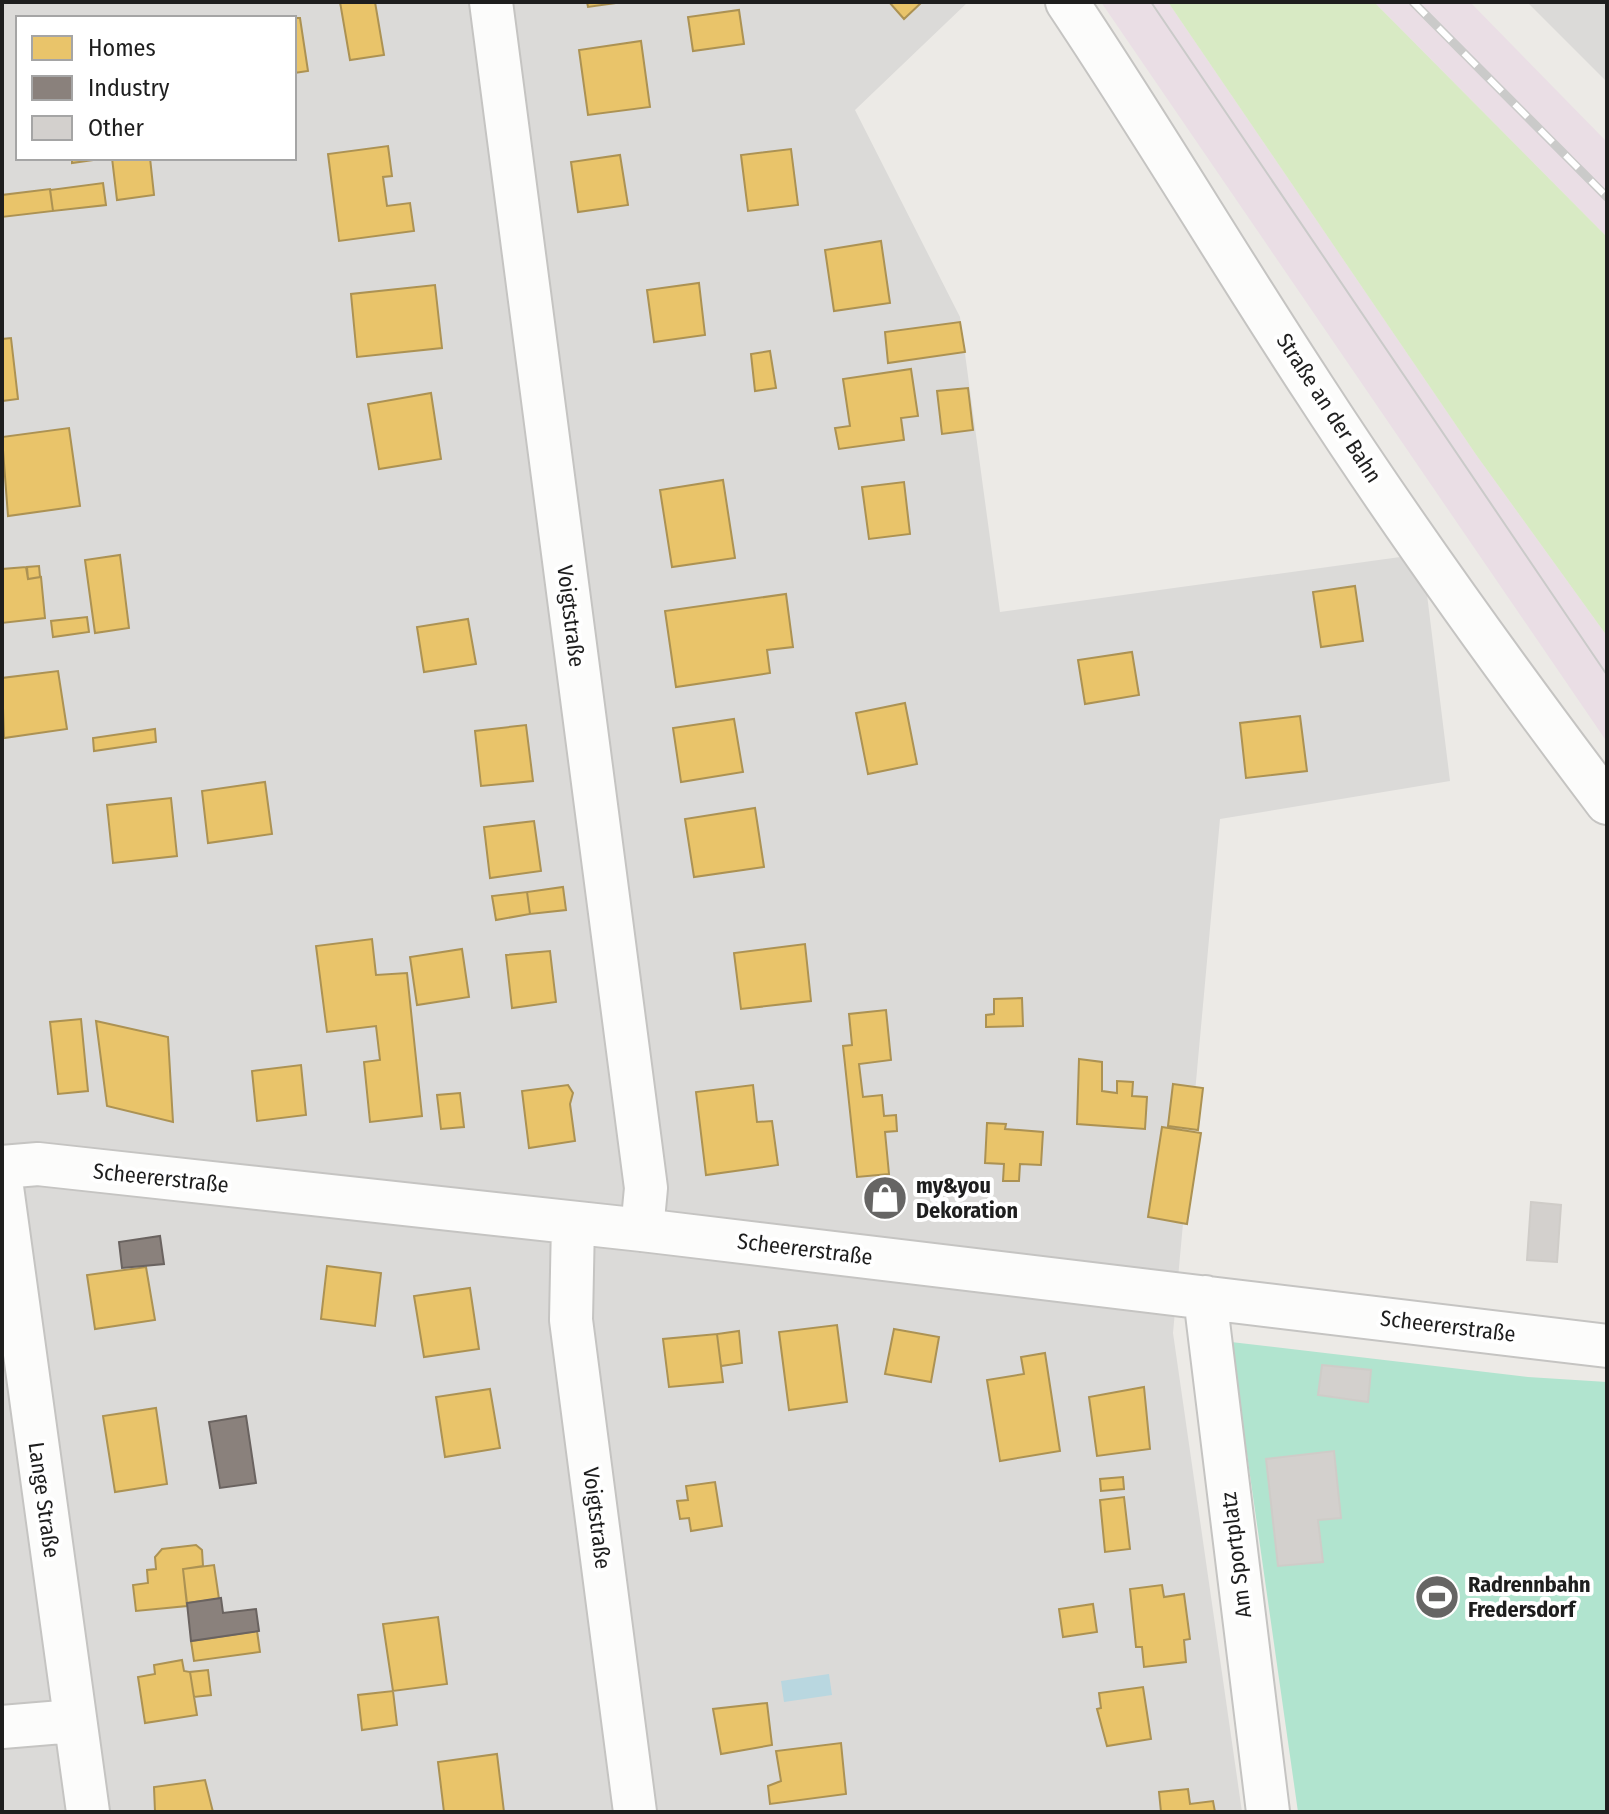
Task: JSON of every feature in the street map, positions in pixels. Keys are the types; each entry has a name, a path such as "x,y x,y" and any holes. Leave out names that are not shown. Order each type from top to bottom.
{"street":[{"name":"Voigtstraße","path":"491,2 646,1188 642,1230"},
{"name":"Straße an der Bahn","path":"1067,2 1160,141 1314,388 1486,641 1607,803"},
{"name":"Scheererstraße","path":"2,1167 38,1164 642,1230 1607,1346"},
{"name":"Lange Straße","path":"2,1187 88,1812"},
{"name":"Voigtstraße","path":"573,1223 571,1320 635,1812"},
{"name":"Am Sportplatz","path":"1205,1297 1268,1812"},
{"path":"2,1727 74,1721"}],"shaded area":[{"path":"2,2 968,2 855,110 960,317 1000,612 1422,554 1450,781 1220,819 1173,1333 1242,1812 2,1812"},
{"path":"1101,2 1168,2 1477,456 1607,636 1607,742"},
{"path":"1374,2 1470,2 1607,142 1607,237"},
{"path":"1527,2 1607,2 1607,82"}],"green space":[{"path":"1168,2 1374,2 1607,237 1607,636 1477,456"},
{"name":"Radrennbahn Fredersdorf","path":"1231,1342 1528,1377 1607,1382 1607,1812 1298,1812"}],"water":[{"path":"829,1674 832,1695 784,1702 781,1681"}],"building: Homes":[{"path":"340,2 375,2 384,55 350,60"},
{"path":"587,2 623,2 588,7"},
{"path":"889,2 922,2 904,19"},
{"path":"739,10 744,44 693,51 688,17"},
{"path":"296,18 300,18 308,71 296,73"},
{"path":"641,41 650,107 588,115 579,50"},
{"path":"388,146 392,176 383,177 387,206 410,203 414,231 339,241 328,154"},
{"path":"791,149 798,205 748,211 741,155"},
{"path":"620,155 628,205 578,212 571,162"},
{"path":"112,160 150,160 154,195 117,200"},
{"path":"103,183 106,205 53,211 50,190"},
{"path":"50,189 53,211 2,217 2,195"},
{"path":"881,241 890,303 834,311 825,250"},
{"path":"699,283 705,335 654,342 647,290"},
{"path":"435,285 442,348 357,357 351,294"},
{"path":"960,322 965,352 888,363 885,332"},
{"path":"11,338 18,399 2,401 2,339"},
{"path":"770,351 776,388 755,391 751,354"},
{"path":"911,369 918,416 901,418 904,440 839,449 835,428 850,426 843,379"},
{"path":"968,388 973,430 942,434 937,391"},
{"path":"431,393 441,459 379,469 368,404"},
{"path":"69,428 80,506 8,516 2,437"},
{"path":"723,480 735,558 672,567 660,490"},
{"path":"904,482 910,534 869,539 862,487"},
{"path":"120,555 129,628 95,633 85,560"},
{"path":"39,566 40,577 28,579 27,567"},
{"path":"26,567 28,579 41,577 45,618 2,623 2,569"},
{"path":"1355,586 1363,641 1321,647 1313,592"},
{"path":"786,594 793,647 767,650 770,673 676,687 665,611"},
{"path":"87,617 89,632 53,637 51,621"},
{"path":"468,619 476,664 424,672 417,627"},
{"path":"1132,652 1139,695 1085,704 1078,660"},
{"path":"58,671 67,729 4,738 2,678"},
{"path":"905,703 917,764 868,774 856,713"},
{"path":"1300,716 1307,771 1246,778 1240,723"},
{"path":"734,719 743,772 681,782 673,728"},
{"path":"526,725 533,781 481,786 475,731"},
{"path":"155,729 156,742 94,751 93,738"},
{"path":"265,782 272,834 208,843 202,791"},
{"path":"171,798 177,856 113,863 107,805"},
{"path":"755,808 764,867 694,877 685,819"},
{"path":"534,821 541,871 490,878 484,827"},
{"path":"563,887 566,910 530,914 527,892"},
{"path":"527,892 530,914 496,920 492,896"},
{"path":"372,939 376,975 407,973 422,1116 370,1122 364,1062 380,1060 376,1026 327,1032 316,946"},
{"path":"805,944 811,1001 741,1009 734,953"},
{"path":"462,949 469,997 417,1005 410,957"},
{"path":"550,951 556,1002 512,1008 506,955"},
{"path":"1022,998 1023,1026 986,1027 986,1015 994,1014 994,999"},
{"path":"886,1010 891,1060 859,1064 863,1097 882,1095 884,1116 896,1115 897,1131 885,1132 889,1174 857,1177 843,1046 852,1045 849,1014"},
{"path":"81,1019 88,1091 58,1094 50,1022"},
{"path":"96,1021 168,1037 173,1122 107,1106"},
{"path":"1079,1059 1102,1062 1102,1091 1117,1093 1117,1081 1133,1082 1132,1096 1147,1097 1145,1129 1077,1124"},
{"path":"301,1065 306,1115 257,1121 252,1071"},
{"path":"1173,1084 1203,1088 1198,1130 1168,1126"},
{"path":"568,1085 573,1093 570,1104 575,1141 529,1148 522,1091"},
{"path":"753,1085 757,1122 772,1121 778,1165 706,1175 696,1092"},
{"path":"460,1093 464,1127 441,1129 437,1095"},
{"path":"987,1123 1006,1124 1005,1129 1043,1132 1041,1165 1020,1164 1019,1181 1003,1181 1004,1164 985,1163"},
{"path":"1162,1127 1201,1133 1187,1224 1148,1217"},
{"path":"327,1266 381,1273 375,1326 321,1319"},
{"path":"146,1267 155,1320 95,1329 87,1275"},
{"path":"470,1288 479,1349 424,1357 414,1296"},
{"path":"837,1325 847,1402 789,1410 779,1332"},
{"path":"894,1329 939,1337 931,1382 885,1374"},
{"path":"739,1331 742,1363 721,1366 717,1334"},
{"path":"717,1334 723,1382 669,1387 663,1339"},
{"path":"1045,1353 1060,1451 1000,1461 987,1380 1024,1374 1021,1357"},
{"path":"1144,1387 1150,1449 1097,1456 1089,1397"},
{"path":"490,1389 500,1448 445,1457 436,1397"},
{"path":"156,1408 167,1484 115,1492 103,1416"},
{"path":"1123,1477 1124,1489 1101,1491 1100,1479"},
{"path":"715,1482 722,1526 691,1531 689,1518 680,1519 677,1501 688,1500 686,1486"},
{"path":"1124,1497 1130,1549 1105,1552 1100,1500"},
{"path":"196,1545 202,1550 203,1566 183,1569 187,1606 136,1611 133,1585 148,1583 147,1570 156,1569 155,1557 162,1549"},
{"path":"214,1565 219,1599 187,1603 183,1569"},
{"path":"1162,1585 1164,1597 1184,1594 1190,1639 1184,1640 1186,1662 1144,1667 1142,1647 1136,1647 1130,1589"},
{"path":"1093,1604 1097,1632 1063,1637 1059,1609"},
{"path":"438,1617 447,1684 393,1691 383,1624"},
{"path":"257,1631 260,1652 194,1661 191,1641"},
{"path":"182,1660 184,1671 190,1672 197,1715 145,1723 138,1677 155,1674 154,1665"},
{"path":"208,1670 211,1695 194,1697 190,1672"},
{"path":"1143,1687 1151,1739 1107,1746 1097,1709 1101,1708 1099,1693"},
{"path":"393,1691 397,1725 362,1730 358,1695"},
{"path":"767,1703 772,1745 721,1754 713,1709"},
{"path":"841,1743 846,1794 770,1804 768,1786 781,1781 776,1751"},
{"path":"497,1754 504,1812 444,1812 438,1762"},
{"path":"205,1780 213,1812 155,1812 154,1787"},
{"path":"1188,1789 1190,1804 1213,1801 1215,1812 1161,1812 1159,1792"}],"building: Industry":[{"path":"160,1236 164,1264 122,1268 119,1242"},
{"path":"246,1416 256,1483 220,1488 209,1422"},
{"path":"221,1598 223,1613 256,1609 259,1631 191,1641 187,1603"}],"building: Other":[{"path":"1531,1202 1561,1205 1557,1262 1527,1260"},
{"path":"1322,1365 1371,1370 1368,1402 1318,1395"},
{"path":"1334,1451 1341,1518 1318,1520 1323,1562 1278,1566 1266,1459"}],"tram line":[{"path":"1151,2 1607,675"}],"railway":[{"path":"1413,2 1607,197"}],"place":[{"name":"my&you Dekoration","path":"885,1198"},
{"name":"Radrennbahn Fredersdorf","path":"1437,1597"}]}
